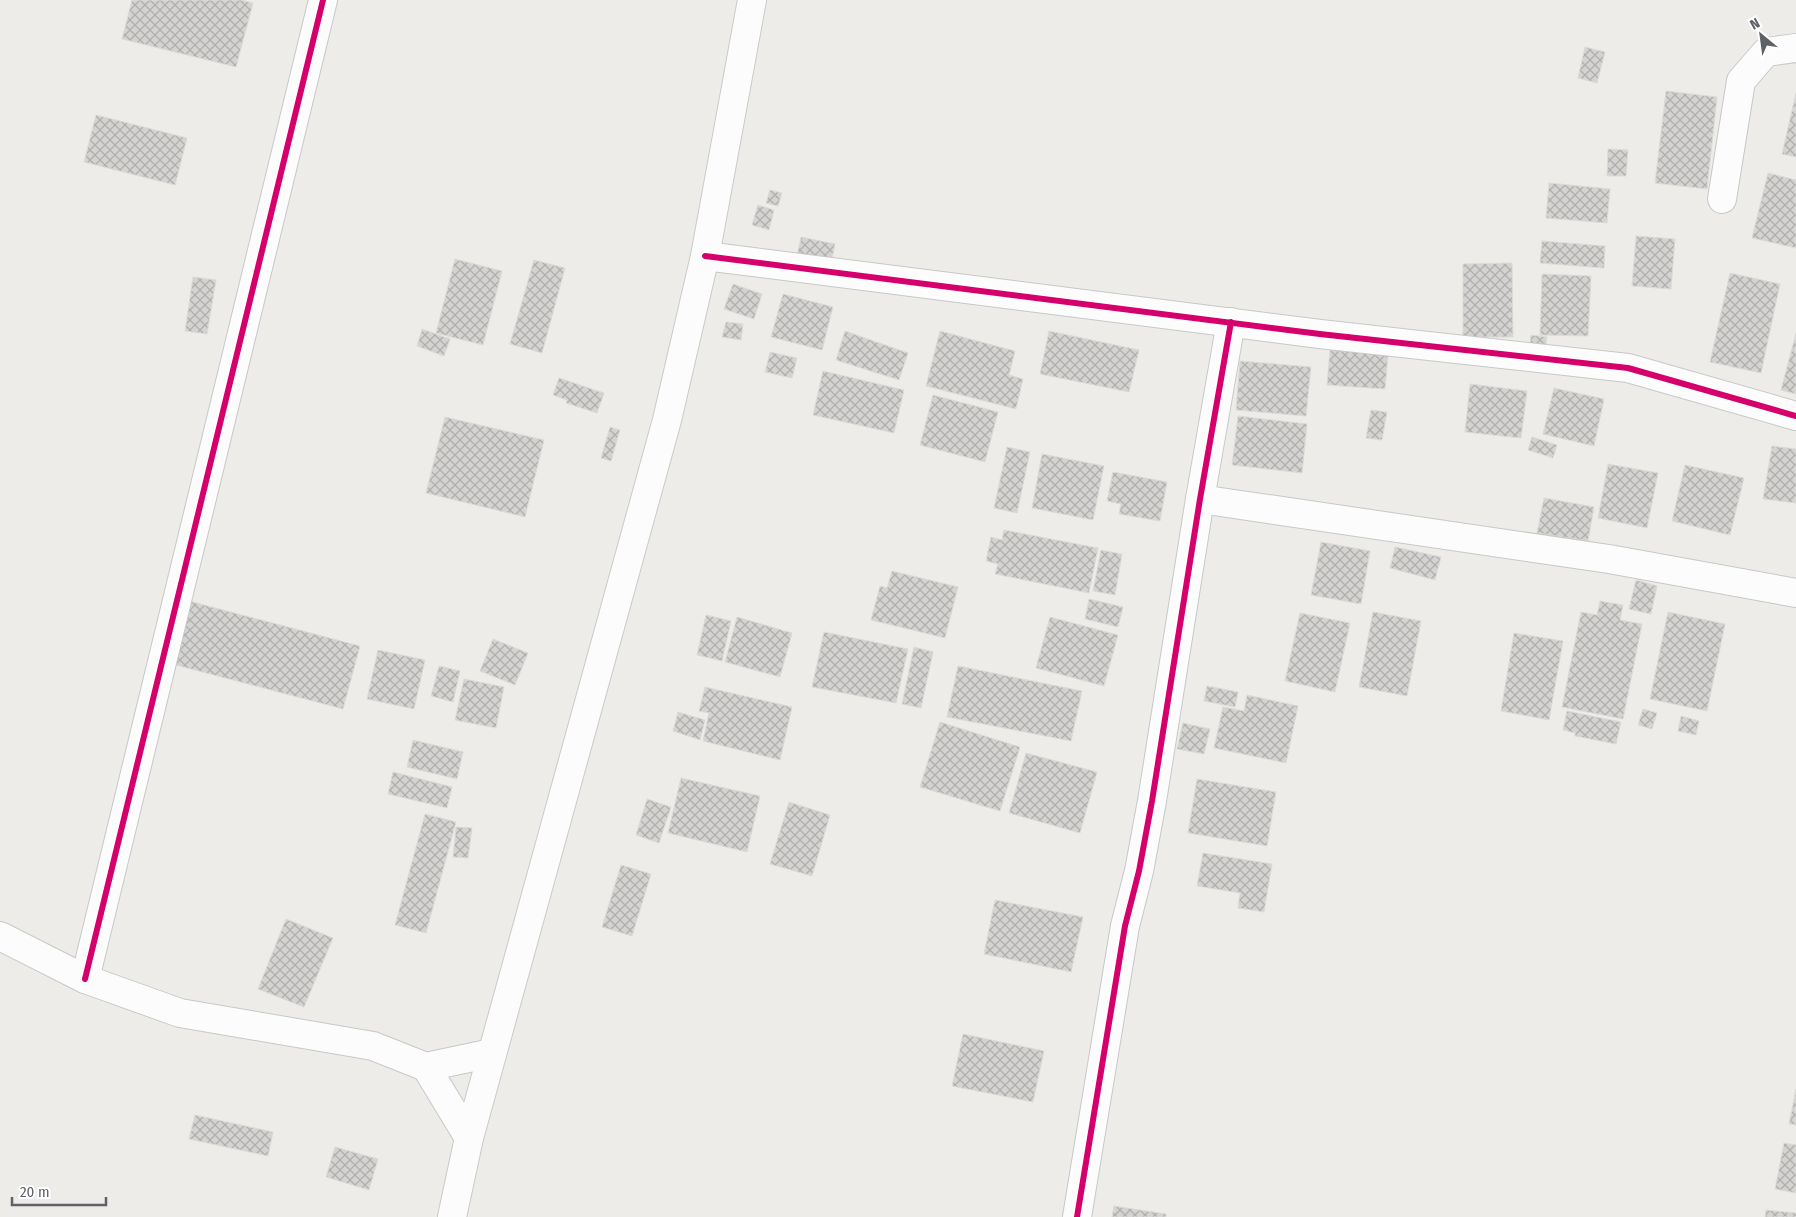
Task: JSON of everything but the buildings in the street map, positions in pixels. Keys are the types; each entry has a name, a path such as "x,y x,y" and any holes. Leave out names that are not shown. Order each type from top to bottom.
{"street":[{"path":"85,979 323,0"},
{"path":"452,1217 469,1138 667,420 705,256 752,0"},
{"path":"1722,199 1741,81 1766,52 1796,48"},
{"path":"705,256 1231,322 1628,368 1796,416"},
{"path":"1077,1217 1125,926 1139,871 1152,801 1200,499 1231,322"},
{"path":"1200,499 1609,558 1796,593"},
{"path":"0,936 85,979 180,1013 373,1046 426,1067 492,1053"},
{"path":"426,1067 469,1138"}],"cycle path":[{"path":"85,979 323,0"},
{"path":"705,256 1320,334 1628,368 1796,416"},
{"path":"1077,1217 1125,926 1139,871 1152,801 1200,499 1231,322"}]}
